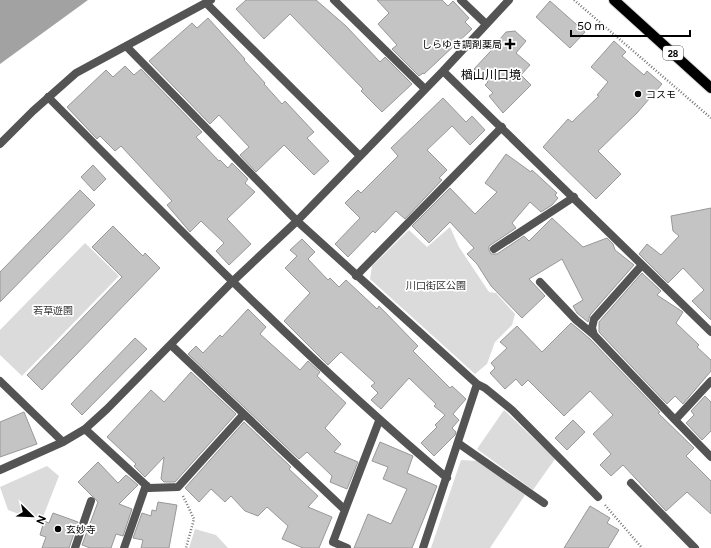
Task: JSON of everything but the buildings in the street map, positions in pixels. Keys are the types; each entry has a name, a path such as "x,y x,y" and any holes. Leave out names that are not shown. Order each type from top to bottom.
{"main road":[{"name":"28","path":"614,0 711,88"}],"street":[{"path":"334,0 425,89"},
{"path":"461,0 486,24"},
{"path":"0,470 63,442 85,429 171,345 232,282 297,221 443,71 509,0"},
{"path":"0,144 48,97 76,73 209,2 360,156"},
{"path":"126,46 297,221 477,384 485,388 512,410 598,497"},
{"path":"443,71 711,332"},
{"path":"48,97 232,282 379,421 447,478"},
{"path":"356,276 502,127"},
{"path":"494,248 574,197"},
{"path":"594,335 592,328 594,319 642,265"},
{"path":"540,282 576,320 594,335 711,457"},
{"path":"171,345 243,415 345,510"},
{"path":"675,420 711,381"},
{"path":"0,382 63,442"},
{"path":"423,548 477,384"},
{"path":"85,429 149,488 178,487 243,415"},
{"path":"347,548 333,542 379,421"},
{"path":"458,443 544,503"},
{"path":"631,483 695,548"},
{"path":"124,548 146,486"},
{"path":"75,548 91,501"}],"path":[{"path":"574,0 711,118"},
{"path":"178,487 194,519 186,548"},
{"path":"598,497 642,548"}],"green space":[{"name":"川口街区公園","path":"450,227 459,247 489,292 496,293 515,314 512,325 495,342 487,364 475,374 370,279 372,266 409,230 427,247"},
{"name":"若草遊園","path":"85,243 119,276 22,376 0,355 0,330"},
{"path":"504,410 555,459 533,490 477,449"},
{"path":"461,460 479,461 525,495 490,548 431,548"},
{"path":"47,466 59,476 41,522 8,510 0,487"},
{"path":"195,529 216,535 228,548 189,548"}],"shaded area":[{"path":"0,0 88,0 0,64"}],"place":[{"name":"しらゆき調剤薬局","path":"510,44"},
{"name":"コスモ","path":"638,94"},
{"name":"玄妙寺","path":"58,529"}],"district":[{"name":"楢山川口境","path":"491,75"}]}
